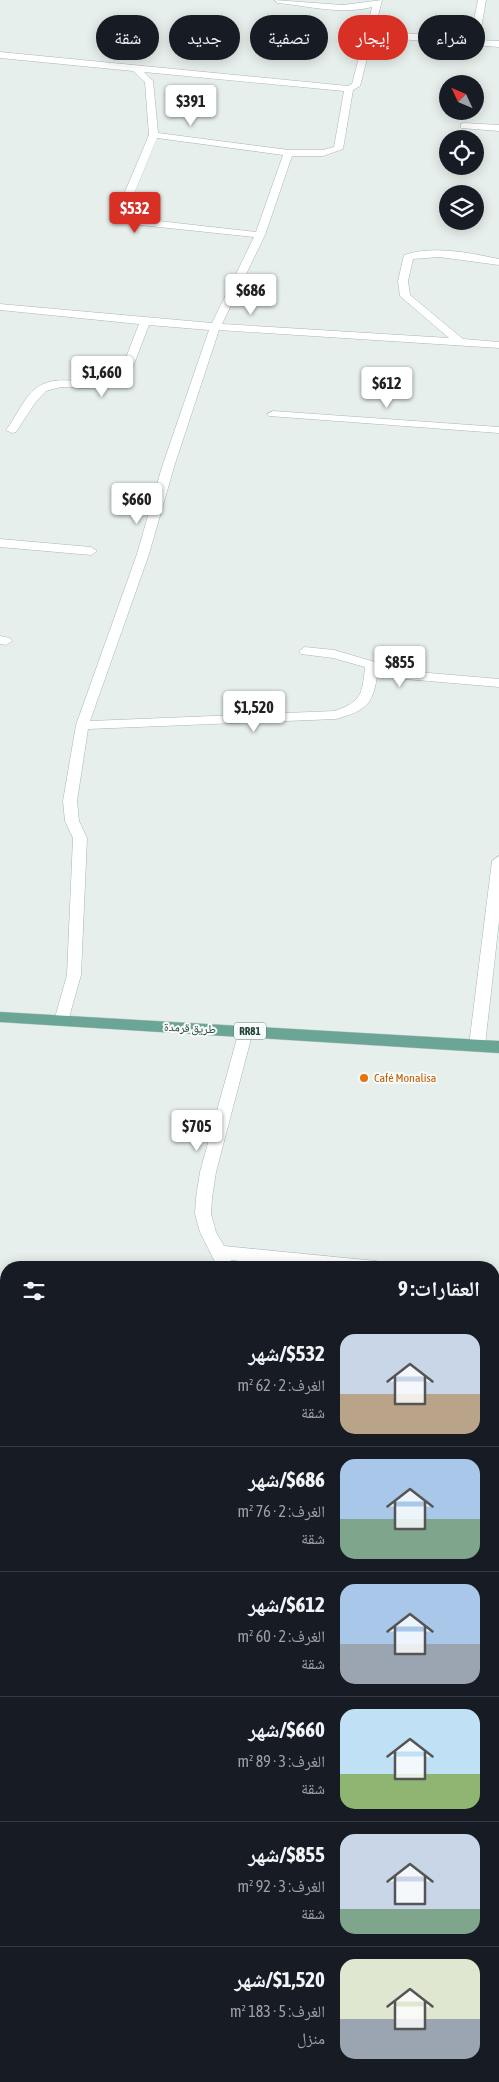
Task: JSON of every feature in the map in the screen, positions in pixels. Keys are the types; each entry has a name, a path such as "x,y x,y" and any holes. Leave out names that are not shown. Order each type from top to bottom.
{"main road":[{"name":"طريق قرمدة","path":"0,1017 499,1046"}],"street":[{"path":"278,0 350,7 371,15"},
{"path":"479,15 482,0"},
{"path":"350,7 377,1 374,15"},
{"path":"485,43 499,44"},
{"path":"0,55 349,89 356,86 362,60"},
{"path":"135,68 148,81 154,135 124,206 124,215 129,220 140,222 260,235"},
{"path":"154,135 289,153 323,153 338,150 349,89"},
{"path":"464,126 499,128"},
{"path":"61,1021 74,975 80,838 72,821 70,801 82,725 143,554 168,467 215,327 260,235 283,164 289,153"},
{"path":"459,341 405,296 403,281 408,257 413,254 428,254 462,256 499,262"},
{"path":"0,307 144,322 374,334 499,345"},
{"path":"12,430 40,389 53,385 109,386 123,380 136,350 144,322"},
{"path":"273,414 499,430"},
{"path":"0,543 91,551"},
{"path":"305,651 334,654 405,675 499,683"},
{"path":"82,725 336,715 355,708 368,696 372,665"},
{"path":"477,1045 499,861"},
{"path":"224,1261 208,1232 203,1214 204,1198 208,1172 246,1031"},
{"path":"220,1252 308,1261"}],"place":[{"name":"Café Monalisa","path":"364,1078"}]}
